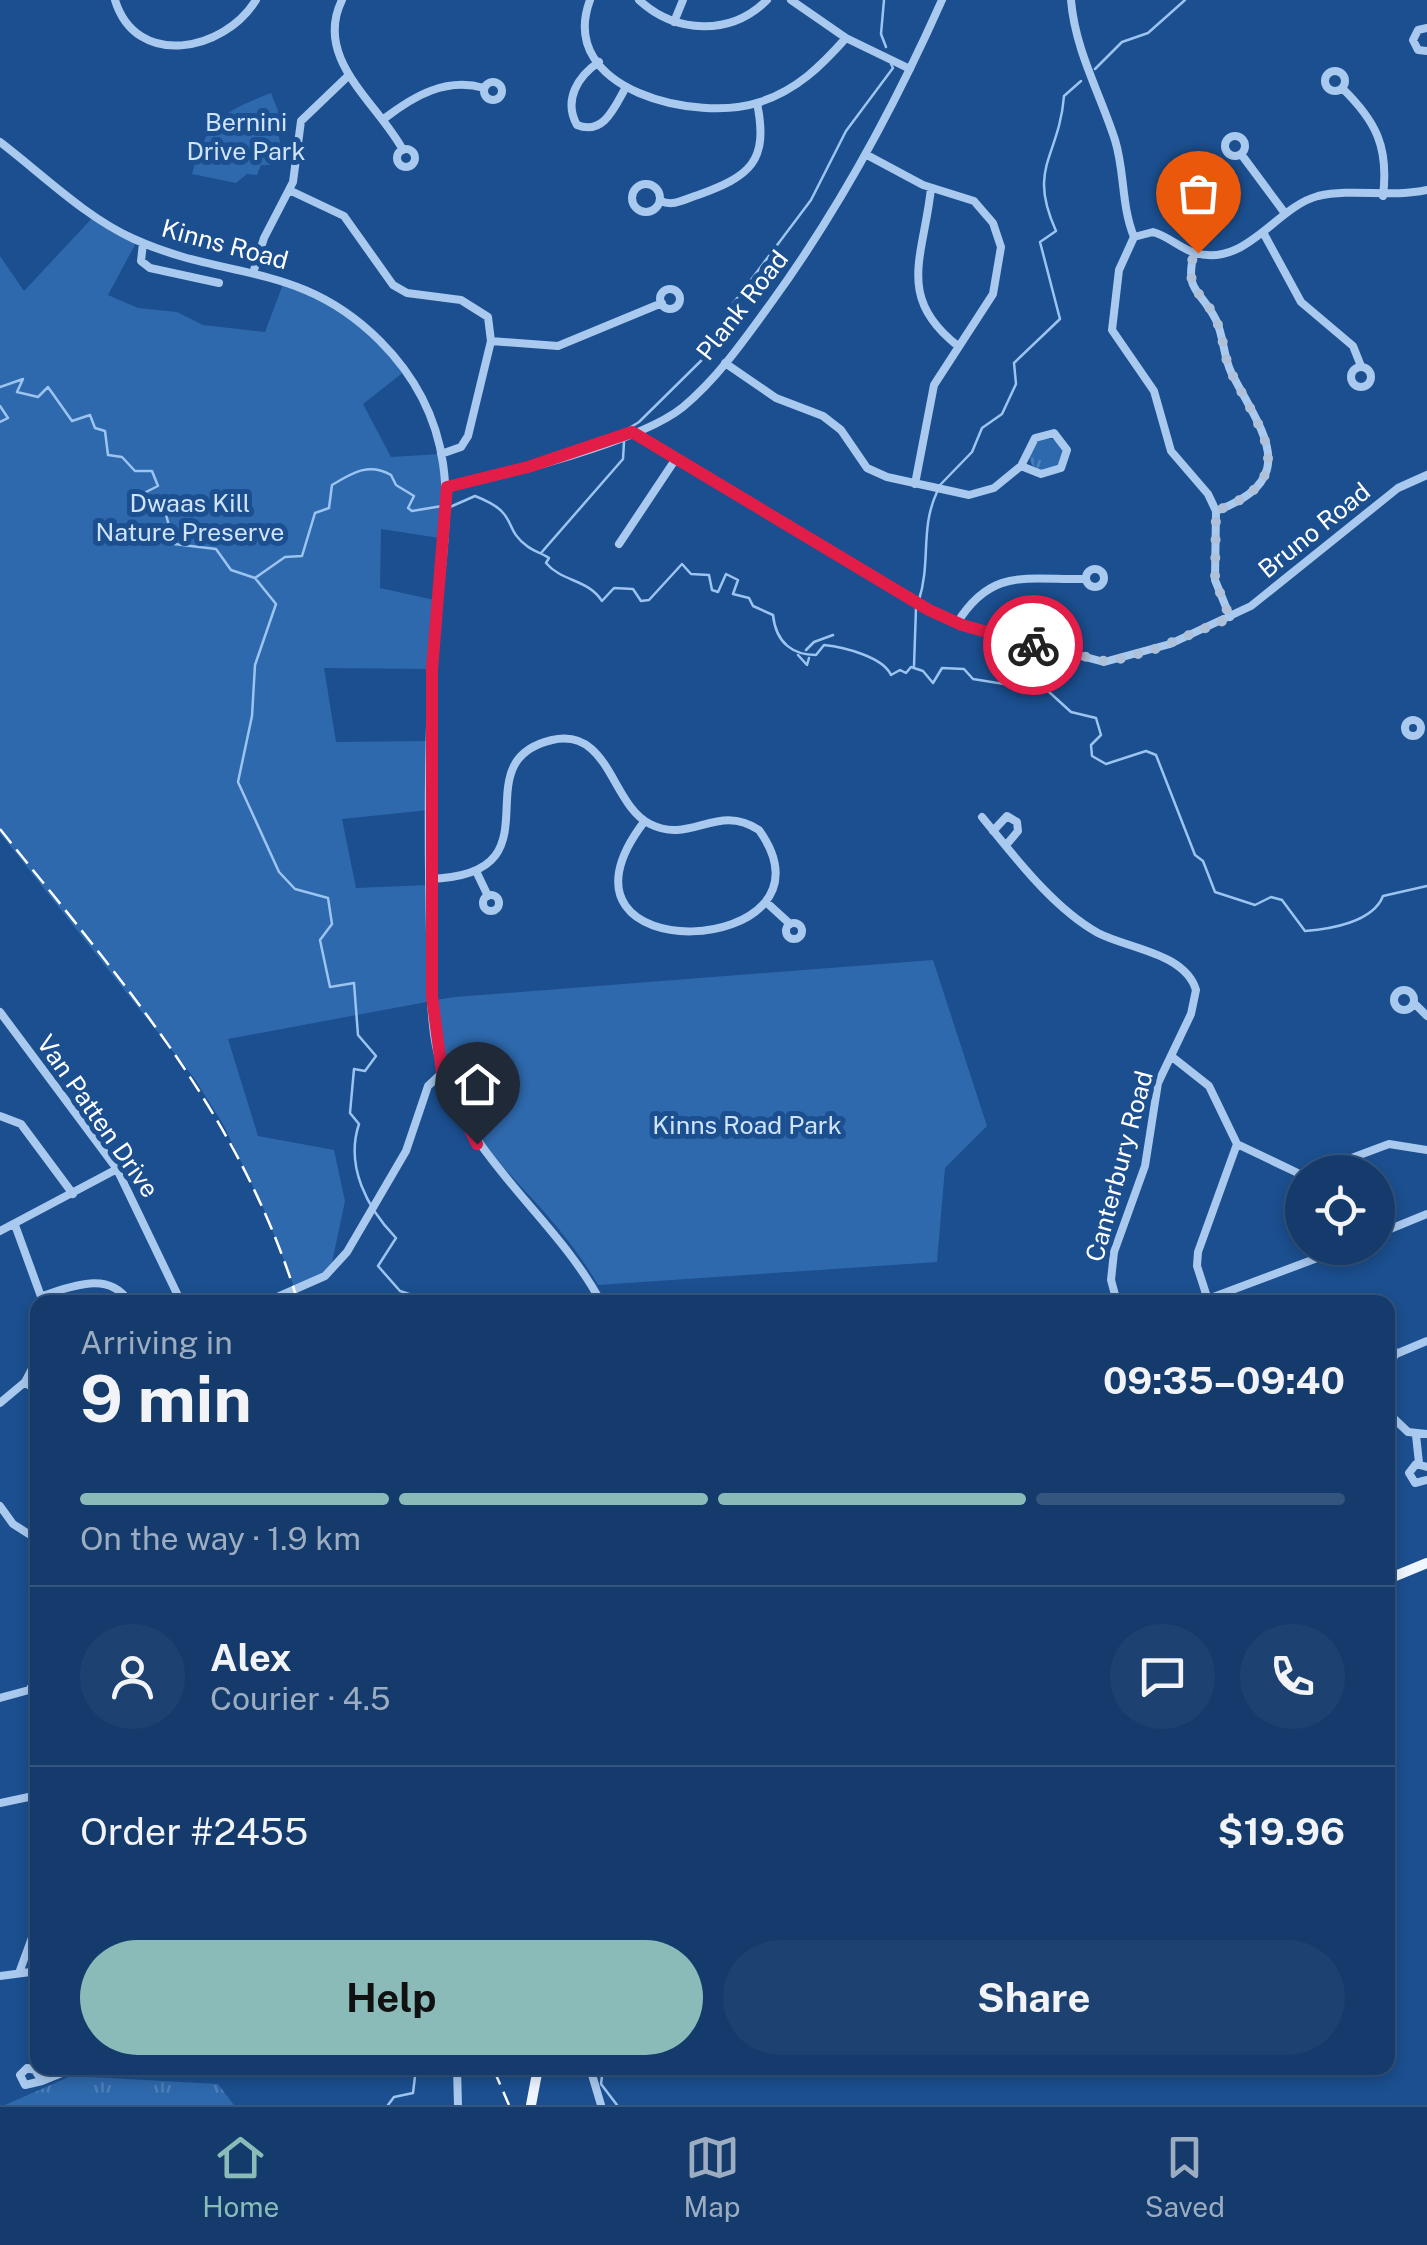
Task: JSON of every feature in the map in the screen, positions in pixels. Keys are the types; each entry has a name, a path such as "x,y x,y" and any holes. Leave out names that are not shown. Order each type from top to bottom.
{"main road":[{"path":"1395,1576 1427,1563"},
{"path":"532,2100 537,2075"}],"street":[{"path":"115,0 128,29 143,40 185,46 231,28 256,0"},
{"path":"342,0 334,33 338,60 385,118 403,150"},
{"path":"590,0 585,27 599,62 626,87 685,108 757,103 799,84 846,38"},
{"path":"639,0 674,22 717,26 747,16 767,0"},
{"path":"674,22 683,0"},
{"path":"791,0 846,38 910,69"},
{"name":"Plank Road","path":"447,487 550,461 632,432 683,407 724,363 822,233 867,156 942,0"},
{"path":"1071,0 1092,88 1117,146 1124,208 1134,237 1119,270 1112,330 1154,391 1172,451 1216,511 1215,580 1230,618"},
{"path":"1427,28 1418,30 1412,40 1416,48 1427,51"},
{"path":"599,62 578,80 571,108 577,125 587,128 603,123 626,87"},
{"path":"254,270 264,238 290,190 301,121 348,76"},
{"path":"385,118 433,89 449,85 484,88"},
{"path":"1342,88 1372,119 1381,136 1383,196"},
{"path":"660,201 672,204 730,184 750,168 761,137 757,103"},
{"name":"Kinns Road","path":"0,142 95,215 143,243 188,258 254,270 298,284 338,305 382,343 416,389 442,454 448,507 432,670 429,879 433,1020 442,1072 477,1144 570,1251 597,1295"},
{"path":"1241,154 1284,212"},
{"path":"867,156 930,188 967,197 994,223 1001,247 993,294 934,385 915,484"},
{"path":"930,188 916,286 928,319 958,346"},
{"path":"290,190 344,216 393,284 408,292 477,306 488,317 490,340 468,436 461,447 442,454"},
{"path":"1134,237 1158,233 1194,252 1226,251 1264,234 1284,212 1330,194 1383,196 1427,190"},
{"path":"1264,234 1302,302 1352,346 1361,366"},
{"path":"143,243 144,264 219,282"},
{"path":"1194,252 1191,286 1218,324 1228,367 1270,450 1268,473 1260,484 1216,511"},
{"path":"490,340 558,346 662,303"},
{"path":"724,363 776,398 823,416 841,430 868,468 915,484 970,495 994,488 1021,466 1039,434 1054,433 1064,444 1066,458 1054,472 1041,474 1021,466"},
{"name":"Bruno Road","path":"632,432 874,580 957,623 1109,662 1153,650 1230,618 1268,594 1398,488 1427,475"},
{"path":"619,544 675,460"},
{"path":"957,623 974,596 992,586 1010,580 1086,579"},
{"path":"1417,720 1427,712"},
{"path":"429,879 476,872 491,863 503,844 506,789 516,762 544,742 571,740 596,752 644,822 673,831 729,817 744,820 759,830 773,856 773,884 766,902 737,925 687,932 648,925 623,900 620,884 624,851 644,822"},
{"name":"Canterbury Road","path":"982,816 1056,900 1097,932 1187,972 1196,990 1195,1002 1153,1098 1146,1166 1111,1263 1117,1295"},
{"name":"Canterbury Road","path":"993,830 1007,816 1017,822 1018,831 1006,844"},
{"path":"476,872 488,896"},
{"path":"766,902 790,924"},
{"path":"1414,1003 1427,1016"},
{"name":"Van Patten Drive","path":"0,1012 117,1169 178,1295"},
{"path":"1171,1056 1209,1086 1237,1144 1285,1167"},
{"path":"282,1295 325,1276 374,1212 406,1151 428,1086 442,1072"},
{"path":"0,1116 21,1124 73,1194"},
{"path":"1203,1295 1198,1252 1237,1144"},
{"path":"1360,1155 1389,1144 1427,1150"},
{"path":"0,1231 117,1169"},
{"path":"1395,1227 1427,1214"},
{"path":"15,1225 41,1295"},
{"path":"1220,1295 1299,1265"},
{"path":"58,1295 94,1283 115,1287 122,1295"},
{"path":"1396,1354 1427,1341"},
{"path":"0,1404 30,1372"},
{"path":"25,1382 30,1386"},
{"path":"1395,1421 1416,1435 1427,1434"},
{"path":"1416,1435 1423,1465 1410,1470 1411,1479 1418,1484 1427,1480"},
{"path":"0,1506 13,1524 30,1535"},
{"path":"0,1698 30,1690"},
{"path":"0,1804 30,1797"},
{"path":"19,1973 30,1943"},
{"path":"0,1976 30,1972"},
{"path":"42,2080 55,2075"},
{"path":"457,2075 458,2105"},
{"path":"592,2075 601,2105"}],"green space":[{"name":"Bernini Drive Park","path":"271,93 286,131 278,134 281,145 271,165 261,165 257,175 247,174 236,183 192,174 204,141 218,121"},
{"name":"Dwaas Kill Nature Preserve","path":"95,215 137,241 108,295 138,308 177,312 203,325 265,332 285,279 336,307 365,329 405,371 363,404 391,457 441,454 446,539 381,529 380,588 439,601 432,669 324,668 336,742 430,741 429,810 342,819 356,888 429,885 432,1001 228,1039 258,1136 334,1150 345,1201 330,1272 295,1289 266,1214 223,1124 194,1078 0,833 0,256 24,291"},
{"path":"1046,438 1058,443 1063,455 1058,467 1046,472 1034,467 1029,455 1034,443"},
{"name":"Kinns Road Park","path":"933,960 987,1126 945,1168 937,1262 598,1285 572,1246 474,1128 456,1093 442,1052 435,1000 455,997"},
{"path":"71,2076 218,2084 234,2105 5,2105"}],"waterway":[{"path":"884,0 881,34 886,47"},
{"path":"1095,69 1122,42 1148,33 1185,0"},
{"path":"623,432 639,422 716,346 732,305 811,200 846,131 893,68 891,64"},
{"path":"940,485 972,452 982,428 1002,414 1016,384 1014,363 1060,319 1040,242 1056,231 1044,192 1044,177 1064,96 1081,81"},
{"path":"0,387 23,379 17,392 38,397 48,387 72,421 90,415 95,428 105,431 108,455 122,457 135,471 152,471 158,486 142,494 146,501 162,500 174,544 216,549 231,570 255,578 276,604 255,665 252,716 238,782 279,872 295,889 328,898 332,924 320,940 330,987 354,983 358,1035 376,1056 365,1071 354,1069 350,1113 359,1124 355,1140 357,1171 368,1200 396,1238 378,1266 400,1291 412,1295"},
{"path":"0,406 8,418 0,422"},
{"path":"541,553 623,459 624,442"},
{"path":"255,578 285,557 302,556 315,513 329,508 332,485 354,473 375,469 391,475 396,485 414,496 408,508 412,511 442,506"},
{"path":"919,600 929,519 937,492"},
{"path":"450,507 475,496 499,509 519,539 549,558 546,563 552,569 590,588 602,601 614,588 633,589 641,601 649,600 682,564 691,574 709,575 712,590 718,592 726,574 738,580 733,594 749,598 753,606 773,615 782,640 800,653 816,655 824,645 832,646 872,658 891,675 900,670 906,673 911,667 923,671 933,683 942,668 964,669 973,679 1048,691 1071,712 1096,718 1101,735 1091,745 1092,756 1106,764 1146,751 1156,755 1195,855 1203,861 1215,892 1255,905 1271,897 1282,900 1305,931 1350,923 1370,912 1383,896 1427,886"},
{"path":"914,666 916,608"},
{"path":"806,650 814,642 833,635"},
{"path":"798,655 807,665 809,658"},
{"path":"388,2105 394,2097 413,2093 415,2075"},
{"path":"602,2075 601,2084 617,2105"}],"railway":[{"path":"0,829 132,995 210,1109 274,1233 296,1295"},
{"path":"496,2075 509,2105"}],"way so far":[{"path":"1033,645 1109,662 1153,650 1230,618 1215,580 1216,511 1240,501 1260,484 1268,473 1270,450 1228,367 1218,324 1191,286 1190,266 1194,252 1198,253"}],"route":[{"path":"477,1144 442,1072 435,1042 432,996 432,670 447,526 447,487 528,467 632,432 929,610 962,625 1033,645"}]}
